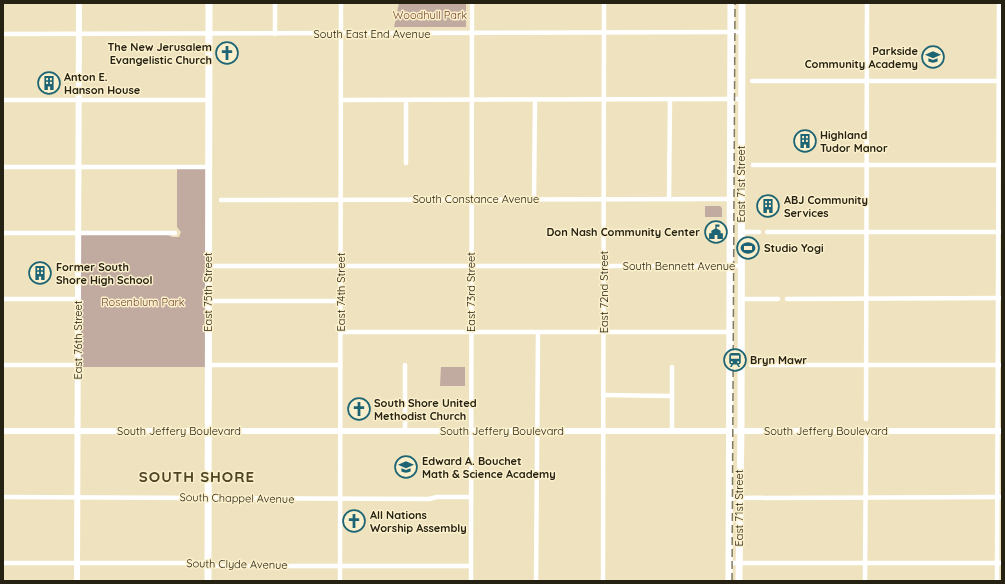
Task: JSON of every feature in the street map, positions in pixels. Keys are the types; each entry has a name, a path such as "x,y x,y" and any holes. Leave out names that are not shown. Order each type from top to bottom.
{"main road":[{"name":"East 75th Street","path":"208,581 209,3"},
{"name":"East 71st Street","path":"729,581 728,431 731,3"},
{"name":"East 71st Street","path":"739,581 741,431 740,232 742,3"}],"street":[{"name":"East 76th Street","path":"77,581 78,3"},
{"path":"275,3 275,34"},
{"name":"East 74th Street","path":"340,581 341,3"},
{"name":"East 73rd Street","path":"471,581 472,3"},
{"name":"East 72nd Street","path":"603,581 604,3"},
{"path":"866,419 867,3"},
{"path":"997,581 1000,563 999,3"},
{"name":"South East End Avenue","path":"3,34 472,34 742,32"},
{"path":"752,81 999,81"},
{"path":"669,199 670,99"},
{"path":"341,100 741,99"},
{"path":"3,100 209,100"},
{"path":"406,100 406,162"},
{"path":"534,199 535,100"},
{"path":"730,165 741,165"},
{"path":"753,165 1000,165"},
{"path":"3,167 209,167"},
{"name":"South Constance Avenue","path":"222,200 730,199"},
{"path":"740,232 759,232"},
{"path":"767,232 1000,232"},
{"path":"3,233 175,233"},
{"name":"South Bennett Avenue","path":"208,266 741,266"},
{"path":"788,299 1000,298"},
{"path":"3,299 78,299"},
{"path":"741,299 778,299"},
{"path":"208,301 341,301"},
{"path":"340,332 729,332"},
{"path":"536,581 538,332"},
{"path":"3,365 78,365"},
{"path":"208,365 340,365"},
{"path":"404,431 405,365"},
{"path":"751,365 1000,365"},
{"path":"672,367 672,432"},
{"path":"603,395 672,396"},
{"name":"South Jeffery Boulevard","path":"3,431 1000,431"},
{"path":"865,581 866,431"},
{"name":"South Chappel Avenue","path":"3,497 340,499 471,497"},
{"path":"729,498 1000,497"},
{"name":"South Clyde Avenue","path":"3,563 208,564 216,566 471,566"},
{"path":"728,563 1000,563"}],"green space":[{"name":"Woodhull Park","path":"399,3 466,3 466,27 394,27"},
{"name":"Rosenblum Park","path":"177,168 207,168 206,367 79,367 79,235 168,235 179,237 181,232 177,227"},
{"path":"705,206 720,206 722,208 722,217 705,217"},
{"path":"441,367 465,367 465,386 440,386"}],"railway":[{"path":"732,581 735,3"}],"place":[{"name":"The New Jerusalem Evangelistic Church","path":"227,53"},
{"name":"Parkside Community Academy","path":"933,57"},
{"name":"Anton E. Hanson House","path":"49,83"},
{"name":"Highland Tudor Manor","path":"805,141"},
{"name":"ABJ Community Services","path":"768,206"},
{"name":"Don Nash Community Center","path":"716,232"},
{"name":"Studio Yogi","path":"748,248"},
{"name":"Former South Shore High School","path":"40,273"},
{"name":"Bryn Mawr","path":"735,360"},
{"name":"South Shore United Methodist Church","path":"359,409"},
{"name":"Edward A. Bouchet Math & Science Academy","path":"406,467"},
{"name":"All Nations Worship Assembly","path":"354,521"}],"district":[{"name":"SOUTH SHORE","path":"197,477"}]}
